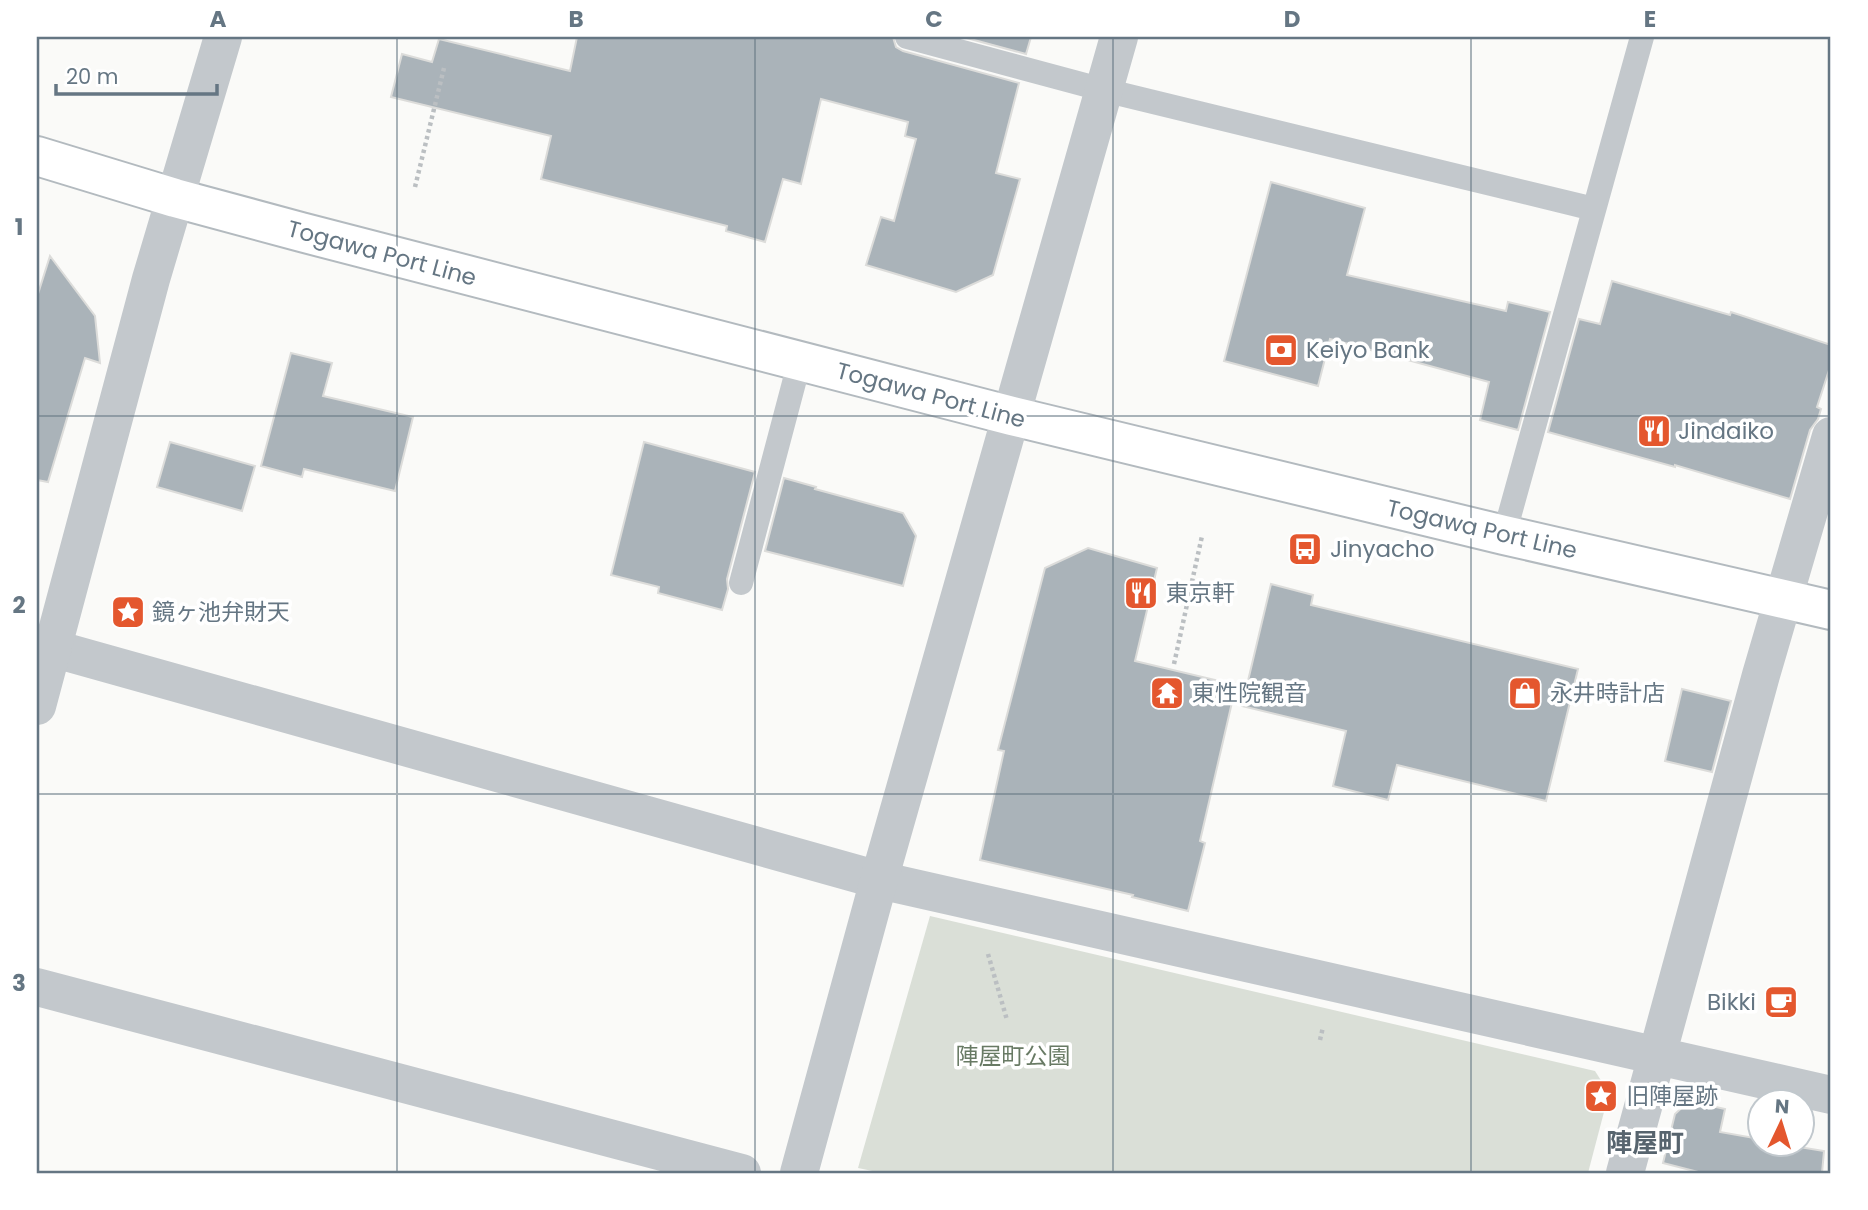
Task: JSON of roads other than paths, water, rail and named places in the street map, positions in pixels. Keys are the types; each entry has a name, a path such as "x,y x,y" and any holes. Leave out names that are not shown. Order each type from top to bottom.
{"main road":[{"name":"Togawa Port Line","path":"37,156 175,198 1012,416 1504,535 1831,610"}],"street":[{"path":"37,706 45,646 223,37"},
{"path":"799,1173 1119,37"},
{"path":"1625,1173 1782,600 1831,436"},
{"path":"45,646 880,880 1831,1095"},
{"path":"37,987 742,1173"}],"lane":[{"path":"907,37 1104,90 1594,209"},
{"path":"1504,535 1642,37"},
{"path":"741,583 800,360"}],"place":[{"name":"Keiyo Bank","path":"1281,350"},
{"name":"Jindaiko","path":"1654,431"},
{"name":"Jinyacho","path":"1305,549"},
{"name":"東京軒","path":"1141,593"},
{"name":"鏡ヶ池弁財天","path":"128,612"},
{"name":"東性院観音","path":"1167,693"},
{"name":"永井時計店","path":"1525,693"},
{"name":"Bikki","path":"1781,1002"},
{"name":"旧陣屋跡","path":"1601,1096"}],"district":[{"name":"陣屋町","path":"1645,1143"}],"park label":[{"name":"陣屋町公園","path":"1013,1056"}]}
